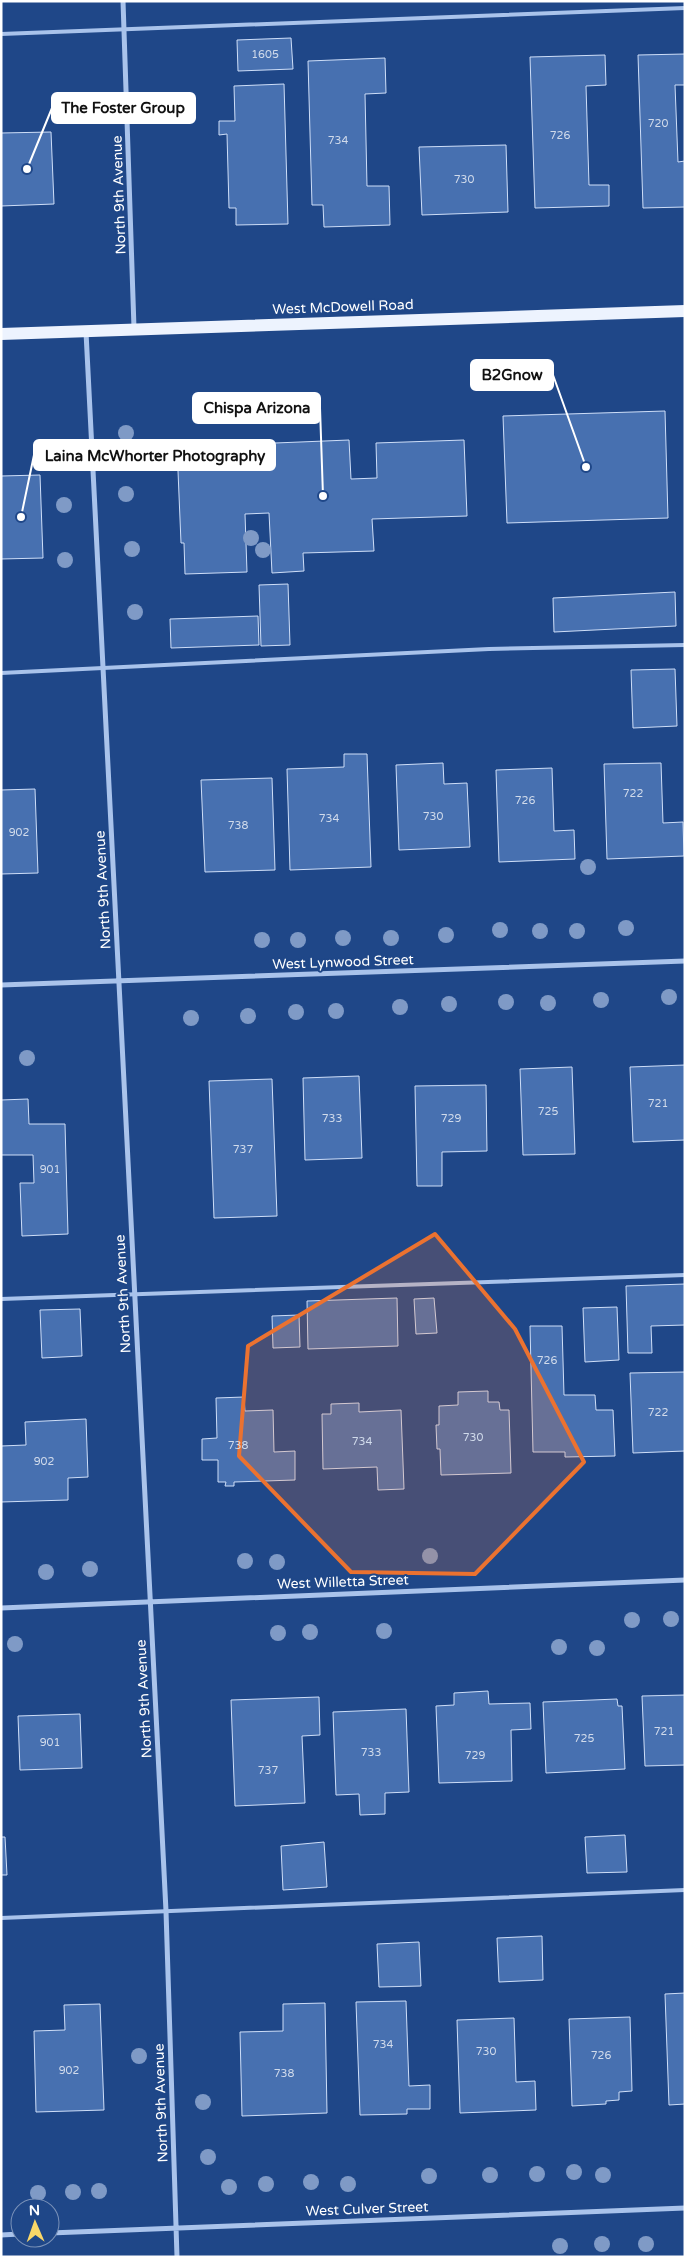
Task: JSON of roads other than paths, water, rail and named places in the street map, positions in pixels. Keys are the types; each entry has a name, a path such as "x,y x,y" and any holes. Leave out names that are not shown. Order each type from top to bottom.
{"main road":[{"name":"West McDowell Road","path":"1,334 134,328 685,311"}],"street":[{"name":"North 9th Avenue","path":"123,1 134,328"},
{"name":"North 9th Avenue","path":"86,331 166,1912 177,2257"},
{"name":"West Lynwood Street","path":"1,985 685,961"},
{"name":"West Willetta Street","path":"1,1608 685,1580"},
{"name":"West Culver Street","path":"60,2233 685,2208"}],"lane":[{"path":"1,34 685,8"},
{"path":"1,673 489,649 685,645"},
{"path":"1,1299 685,1275"},
{"path":"1,1918 685,1890"}],"place":[{"name":"The Foster Group","path":"27,169"},
{"name":"B2Gnow","path":"586,467"},
{"name":"Chispa Arizona","path":"323,496"},
{"name":"Laina McWhorter Photography","path":"21,517"}]}
